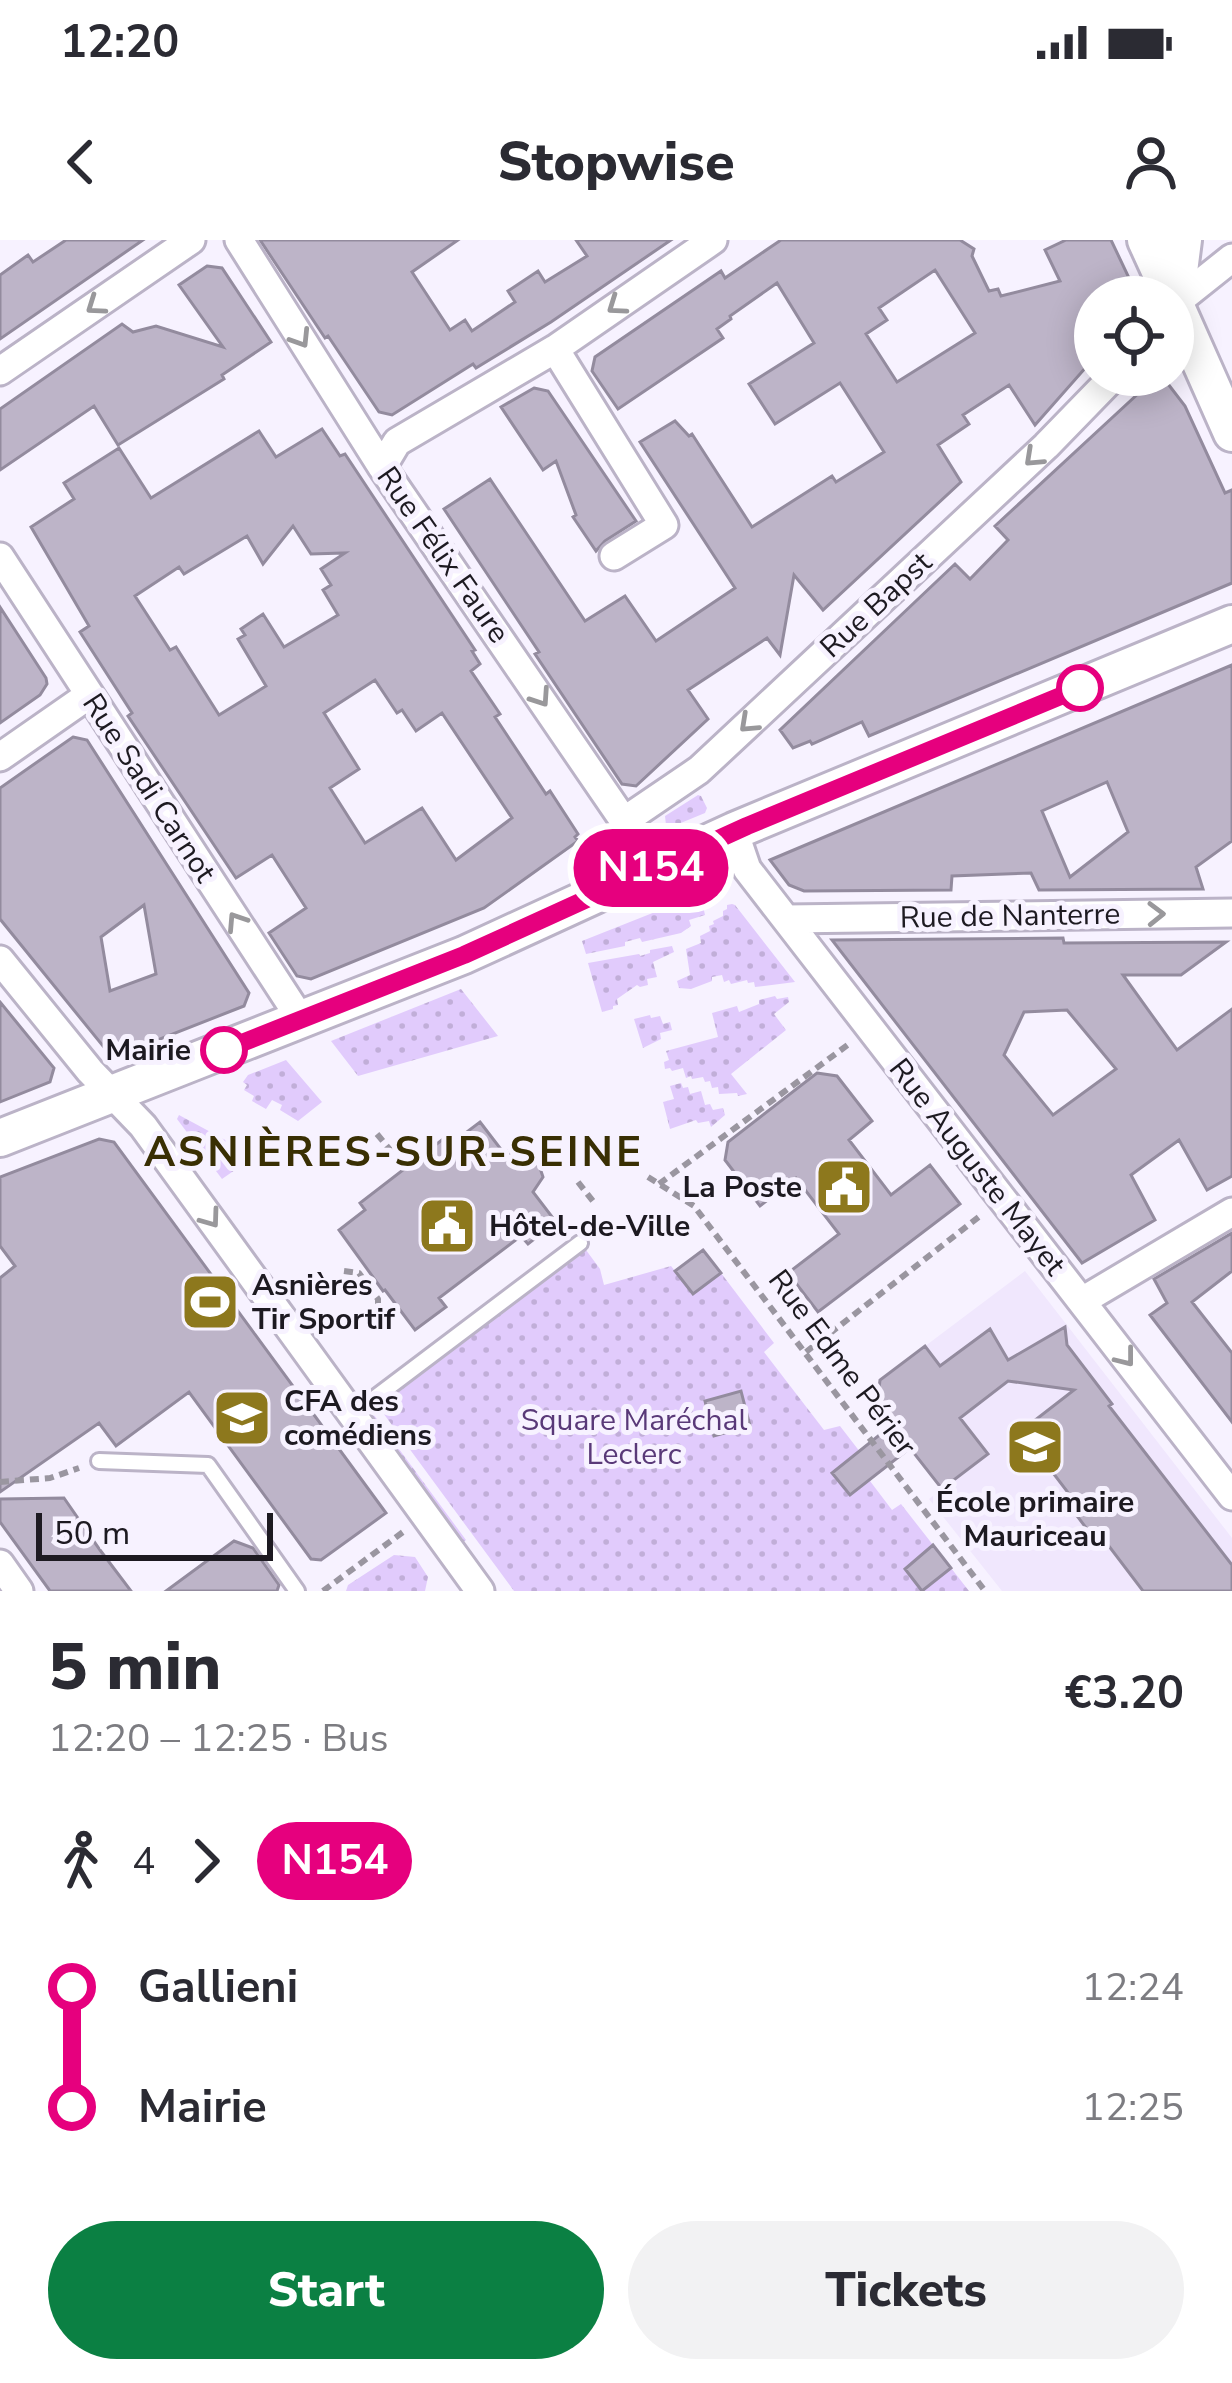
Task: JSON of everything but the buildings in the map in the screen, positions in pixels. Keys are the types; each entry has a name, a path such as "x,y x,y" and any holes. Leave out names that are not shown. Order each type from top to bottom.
{"main road":[{"path":"1146,240 1162,276"},
{"path":"1177,276 1183,240"},
{"path":"1194,348 1232,433"},
{"path":"0,1138 464,955 734,831 1232,624"}],"street":[{"path":"0,371 190,240"},
{"name":"Rue Félix Faure","path":"239,240 382,467 624,821 650,868"},
{"path":"382,467 397,442 555,349 712,240"},
{"path":"1194,286 1232,258"},
{"path":"555,349 664,525 614,556"},
{"name":"Rue Bapst","path":"624,821 699,770 1095,396"},
{"name":"Rue Sadi Carnot","path":"0,557 300,1018"},
{"path":"0,757 88,695"},
{"name":"Rue Auguste Mayet","path":"734,831 747,869 1232,1496"},
{"name":"Rue de Nanterre","path":"787,919 1232,914"},
{"path":"0,960 143,1126 480,1591"},
{"path":"1082,1301 1232,1212"},
{"path":"0,1564 19,1591"}],"lane":[{"path":"352,1415 580,1243"},
{"path":"99,1461 208,1465 297,1591"}],"path":[{"path":"659,1184 862,1035"},
{"path":"377,1134 405,1168"},
{"name":"Rue Edme Périer","path":"648,1177 694,1206 985,1591"},
{"path":"578,1182 596,1205"},
{"path":"805,1353 1002,1199"},
{"path":"344,1270 372,1283 378,1315"},
{"path":"0,1482 50,1478 99,1461"},
{"path":"323,1591 425,1516"}],"shaded area":[{"name":"École primaire Mauriceau","path":"1025,1271 1232,1538 1232,1591 1002,1591 929,1499 942,1489 877,1404 880,1380"}],"green space":[{"path":"698,795 707,808 705,813 666,825 665,816"},
{"path":"708,891 712,903 703,906 705,915 689,920 691,926 681,933 642,942 640,938 586,954 582,941"},
{"path":"732,904 795,982 755,987 747,980 724,982 722,975 691,989 679,988 677,981 690,975 686,949 701,943 700,936"},
{"path":"672,946 674,952 653,962 657,977 647,979 648,985 637,985 617,999 613,1009 602,1012 588,963"},
{"path":"461,989 498,1036 358,1076 331,1041"},
{"path":"775,996 788,997 789,1002 774,1014 786,1030 731,1074 747,1094 719,1094 718,1087 712,1088 703,1077 686,1078 683,1068 665,1069 666,1051 718,1037 712,1013 737,1006 739,1012"},
{"path":"660,1016 663,1024 670,1022 672,1030 660,1033 661,1039 643,1048 634,1019"},
{"path":"286,1060 322,1102 298,1121 280,1110 282,1105 272,1100 266,1109 244,1090 248,1075"},
{"path":"681,1083 690,1094 701,1091 705,1105 713,1110 723,1108 725,1115 711,1127 709,1121 696,1120 670,1129 663,1102 674,1099 670,1086"},
{"path":"179,1115 255,1156 222,1179 177,1119"},
{"name":"Square Maréchal Leclerc","path":"586,1250 600,1269 604,1285 671,1266 693,1294 721,1273 774,1343 764,1352 824,1430 840,1426 877,1474 870,1481 892,1510 901,1504 969,1591 514,1591 378,1406"},
{"path":"371,1411 466,1540 460,1545 365,1415"},
{"path":"394,1555 415,1557 428,1577 425,1591 346,1591 348,1585"}],"bus line":[{"name":"N154","path":"224,1050 464,955 650,868 1080,688"}],"place":[{"name":"Mairie","path":"224,1050"},
{"name":"La Poste","path":"844,1187"},
{"name":"Hôtel-de-Ville","path":"447,1226"},
{"name":"Asnières Tir Sportif","path":"210,1302"},
{"name":"CFA des comédiens","path":"242,1418"},
{"name":"École primaire Mauriceau","path":"1035,1447"}],"district":[{"name":"ASNIÈRES-SUR-SEINE","path":"394,1152"}]}
